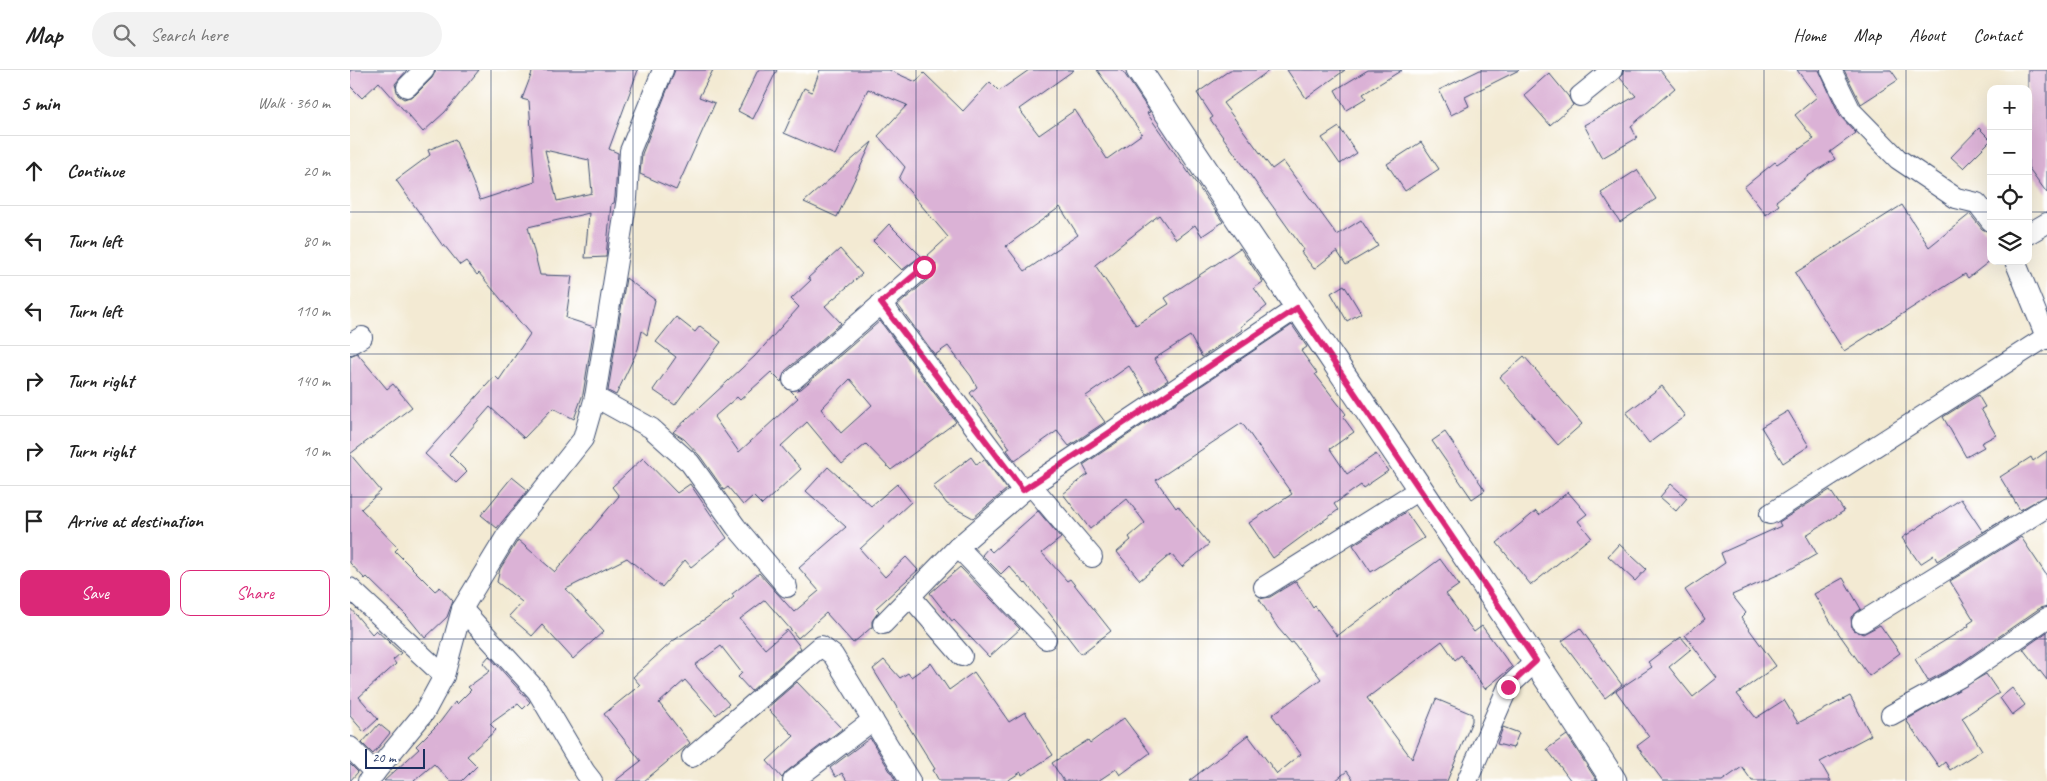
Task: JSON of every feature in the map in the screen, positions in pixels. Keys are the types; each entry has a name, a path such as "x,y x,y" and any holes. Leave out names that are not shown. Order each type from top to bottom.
{"main road":[{"path":"1139,70 1420,489 1497,616 1536,661 1614,781"}],"street":[{"path":"407,88 424,70"},
{"path":"350,747 372,777 424,713 444,676 462,610 507,535 583,439 595,397 627,198 630,151 663,70"},
{"path":"1580,96 1612,70"},
{"path":"1835,72 1851,111 1898,160 1956,198 1977,203 1990,220"},
{"path":"2032,232 2047,223"},
{"path":"1770,514 2045,330 2018,265"},
{"path":"793,380 924,267"},
{"path":"881,303 1027,488 1092,557"},
{"path":"883,624 958,547 1027,488 1297,308"},
{"path":"595,397 651,428 690,463 736,527 787,587"},
{"path":"1264,587 1420,489"},
{"path":"1862,622 2047,506"},
{"path":"958,547 1046,639"},
{"path":"350,588 444,676"},
{"path":"911,597 962,656"},
{"path":"462,610 538,691 592,781"},
{"path":"1890,715 1964,675 2047,618"},
{"path":"692,756 821,646 833,654 910,781"},
{"path":"1467,781 1508,687 1536,661"},
{"path":"793,781 873,720"}],"building":[{"path":"350,70 407,70 395,84 398,95 404,99 415,95 432,78 436,70 479,70 445,112 423,132 379,82 362,98 350,86"},
{"path":"533,70 638,70 609,149 618,153 615,197 614,203 611,204 606,257 585,258 589,213 528,227 540,275 572,276 566,318 594,327 583,394 574,419 553,408 524,438 490,407 449,454 467,472 456,483 425,454 495,376 499,380 530,334 479,273 477,275 466,261 460,265 443,246 396,180 430,155 428,150 455,139 480,200 535,182 529,101 522,99","holes":["545,150 589,160 592,193 557,201"]},
{"path":"675,70 713,70 699,97 715,103 676,190 640,174 642,154"},
{"path":"758,70 777,70 753,119 738,111"},
{"path":"820,70 889,70 916,82 924,73 963,111 990,82 999,91 1029,70 1074,70 1019,109 1039,135 1075,110 1107,159 1142,134 1097,70 1122,70 1150,112 1147,113 1223,222 1202,236 1195,225 1176,239 1159,215 1095,265 1136,325 1169,304 1165,298 1240,248 1263,282 1254,288 1267,306 1240,327 1242,330 1202,357 1190,336 1154,359 1168,380 1147,394 1129,366 1086,396 1105,422 1069,446 1057,431 1015,461 1007,450 1010,448 970,393 977,387 971,376 948,346 935,355 898,305 932,276 936,264 927,256 948,237 899,179 905,167 878,136 907,105 868,89 835,155 784,133 804,88 812,92","holes":["1060,207 1078,235 1025,271 1006,246"]},
{"path":"1230,70 1270,70 1223,103 1272,169 1283,161 1337,235 1361,220 1378,246 1346,265 1337,251 1314,269 1301,252 1304,250 1210,119 1213,117 1197,93"},
{"path":"1287,70 1345,70 1306,98"},
{"path":"1368,70 1402,70 1363,94 1366,98 1346,110 1335,90"},
{"path":"1480,70 1519,70 1465,97 1469,106 1451,115 1439,90"},
{"path":"1624,70 1660,70 1675,88 1631,126 1637,138 1602,158 1584,125 1636,96 1620,78"},
{"path":"1797,70 1819,70 1840,116 1856,133 1830,152 1835,159 1808,176 1776,201 1779,205 1766,215 1744,187 1775,162 1777,164 1814,139 1795,115 1817,97"},
{"path":"1844,70 1891,70 1898,80 1861,104"},
{"path":"2028,70 2047,70 2047,193 2032,172 2032,85 2028,85"},
{"path":"1549,73 1573,105 1550,125 1524,95"},
{"path":"1339,127 1357,153 1340,164 1322,138"},
{"path":"1979,128 1987,136 1987,144 1963,168 1951,157"},
{"path":"872,142 837,217 804,202"},
{"path":"1421,142 1439,169 1405,191 1387,164"},
{"path":"1637,170 1656,199 1620,222 1601,193"},
{"path":"1902,205 1929,247 1970,214 1982,229 1987,231 1987,263 1968,278 1965,274 1844,351 1795,273"},
{"path":"889,224 921,256 902,270 873,241"},
{"path":"840,249 862,274 825,306 841,323 785,371 781,382 771,372 740,400 737,397 714,417 739,452 798,398 791,391 801,389 880,321 956,422 891,470 866,444 842,464 807,422 781,446 801,469 762,505 753,496 743,505 728,487 724,490 700,456 684,439 673,432 755,356 799,307 791,299 811,280 808,278","holes":["850,379 872,405 841,433 821,409"]},
{"path":"626,278 655,300 647,335 642,331 638,349 616,395 608,391"},
{"path":"1344,285 1361,313 1347,321 1331,293"},
{"path":"676,317 695,332 700,326 721,342 675,405 653,390 676,357 656,342"},
{"path":"1292,325 1307,347 1301,351 1317,373 1315,374 1346,414 1343,417 1354,432 1330,449 1347,474 1376,454 1388,471 1363,488 1361,485 1334,504 1338,510 1273,558 1249,523 1292,494 1242,423 1156,480 1176,508 1178,506 1209,544 1182,567 1171,554 1140,580 1117,552 1131,540 1129,537 1145,523 1127,499 1090,529 1063,494 1088,474 1083,465"},
{"path":"357,353 387,389 393,384 412,407 350,454 350,356"},
{"path":"1524,356 1582,424 1558,445 1500,377"},
{"path":"1662,386 1685,416 1649,443 1626,413"},
{"path":"1978,395 1985,407 1981,409 1996,435 1981,443 1984,447 1966,457 1943,417"},
{"path":"1788,411 1809,446 1783,463 1761,427"},
{"path":"1445,432 1485,490 1472,499 1432,441"},
{"path":"2047,451 2047,495 2020,510 2000,477 2031,457 2033,461"},
{"path":"350,454 381,491 361,509 398,548 395,551 435,591 440,587 453,601 447,617 425,638 407,616 367,577 365,579 350,563"},
{"path":"971,457 976,464 985,460 1007,489 973,518 947,504 933,486"},
{"path":"643,458 677,493 690,484 727,538 691,567 685,560 662,587 627,558 566,589 604,631 573,659 542,625 532,636 509,616 522,602 497,582 500,569 518,540 555,572 619,496 612,487"},
{"path":"828,467 871,506 897,484 911,502 860,549 885,577 906,557 918,570 876,608 879,611 872,621 872,627 853,643 826,613 798,638 765,600 740,619 765,649 787,630 801,648 751,691 738,677 742,673 721,646 695,665 729,704 716,715 685,680 659,703 690,743 644,781 615,781 641,761 604,714 640,685 633,677 673,641 734,597 732,594 759,573 794,612 819,591 799,568 846,527 806,491"},
{"path":"512,477 528,490 497,528 481,515"},
{"path":"1671,484 1687,498 1676,511 1660,497"},
{"path":"1830,490 1844,511 1806,535 1817,554 1789,570 1732,595 1746,613 1741,618 1776,666 1737,694 1756,718 1784,700 1798,723 1850,696 1871,735 1820,762 1831,781 1752,781 1742,767 1722,781 1663,781 1637,746 1649,737 1616,691 1652,667 1648,662 1681,637 1691,649 1669,667 1693,697 1717,678 1685,635 1705,619 1685,590 1725,563 1721,553 1781,526 1779,522"},
{"path":"1568,492 1587,514 1578,521 1591,537 1531,585 1497,543 1536,511 1539,515"},
{"path":"1961,499 1983,532 2008,517 1937,561 1934,555 1920,564 1902,538"},
{"path":"1038,511 1061,538 1042,553 1067,581 1070,579 1111,631 1081,654 1026,583 1009,566 1001,574 982,555 988,548 992,552"},
{"path":"1406,512 1424,538 1371,572 1353,545"},
{"path":"2021,537 2047,576 2047,606 2040,608 1958,665 1928,681 1915,659 1969,626 1968,624 1974,620 1950,581"},
{"path":"1619,544 1646,569 1635,581 1608,556"},
{"path":"1440,559 1459,585 1446,594 1474,632 1482,626 1512,667 1485,689 1461,655 1455,660 1442,641 1367,698 1412,759 1436,699 1472,714 1472,721 1447,781 1354,781 1347,771 1335,781 1189,781 1248,735 1277,774 1301,754 1272,715 1321,679 1293,642 1291,643 1278,628 1259,599 1270,597 1296,581 1313,608 1315,606 1337,636"},
{"path":"960,567 1020,629 989,657 954,620 952,621 930,593"},
{"path":"1843,578 1861,609 1851,617 1852,629 1863,634 1880,625 1900,653 1869,676 1832,624 1814,594"},
{"path":"350,608 372,634 376,630 401,653 393,660 396,664 359,697 378,719 364,732 350,716"},
{"path":"1580,628 1622,685 1605,698 1562,641"},
{"path":"2047,632 2047,680 2023,649"},
{"path":"489,656 530,702 523,709 518,704 490,724 496,730 467,756 477,766 462,781 450,781 434,764 414,781 384,781 419,749 416,746 440,722 455,702 457,704 471,690 468,687 490,671 483,663"},
{"path":"884,660 900,678 908,673 911,677 931,663 949,690 974,672 1009,722 1025,712 1053,755 1022,775 1021,772 1007,781 939,781 933,770 935,769 873,669"},
{"path":"1986,674 1999,693 1962,718 1982,750 1950,770 1945,762 1939,767 1906,720"},
{"path":"797,682 842,729 786,772 782,778 767,761 794,736 767,708"},
{"path":"2012,688 2025,705 2012,715 2000,698"},
{"path":"1124,718 1150,753 1120,775 1116,769 1098,781 1064,781 1052,763 1088,740 1090,743"},
{"path":"379,724 390,733 373,754 362,743"},
{"path":"1503,727 1519,733 1513,748 1497,744"},
{"path":"1567,735 1597,781 1571,781 1547,749"},
{"path":"870,738 896,781 847,781 842,773 836,777 830,768"},
{"path":"350,764 358,772 350,781"}],"route":[{"path":"924,267 881,303 949,390 1023,490 1297,308 1536,661 1508,687"}]}
